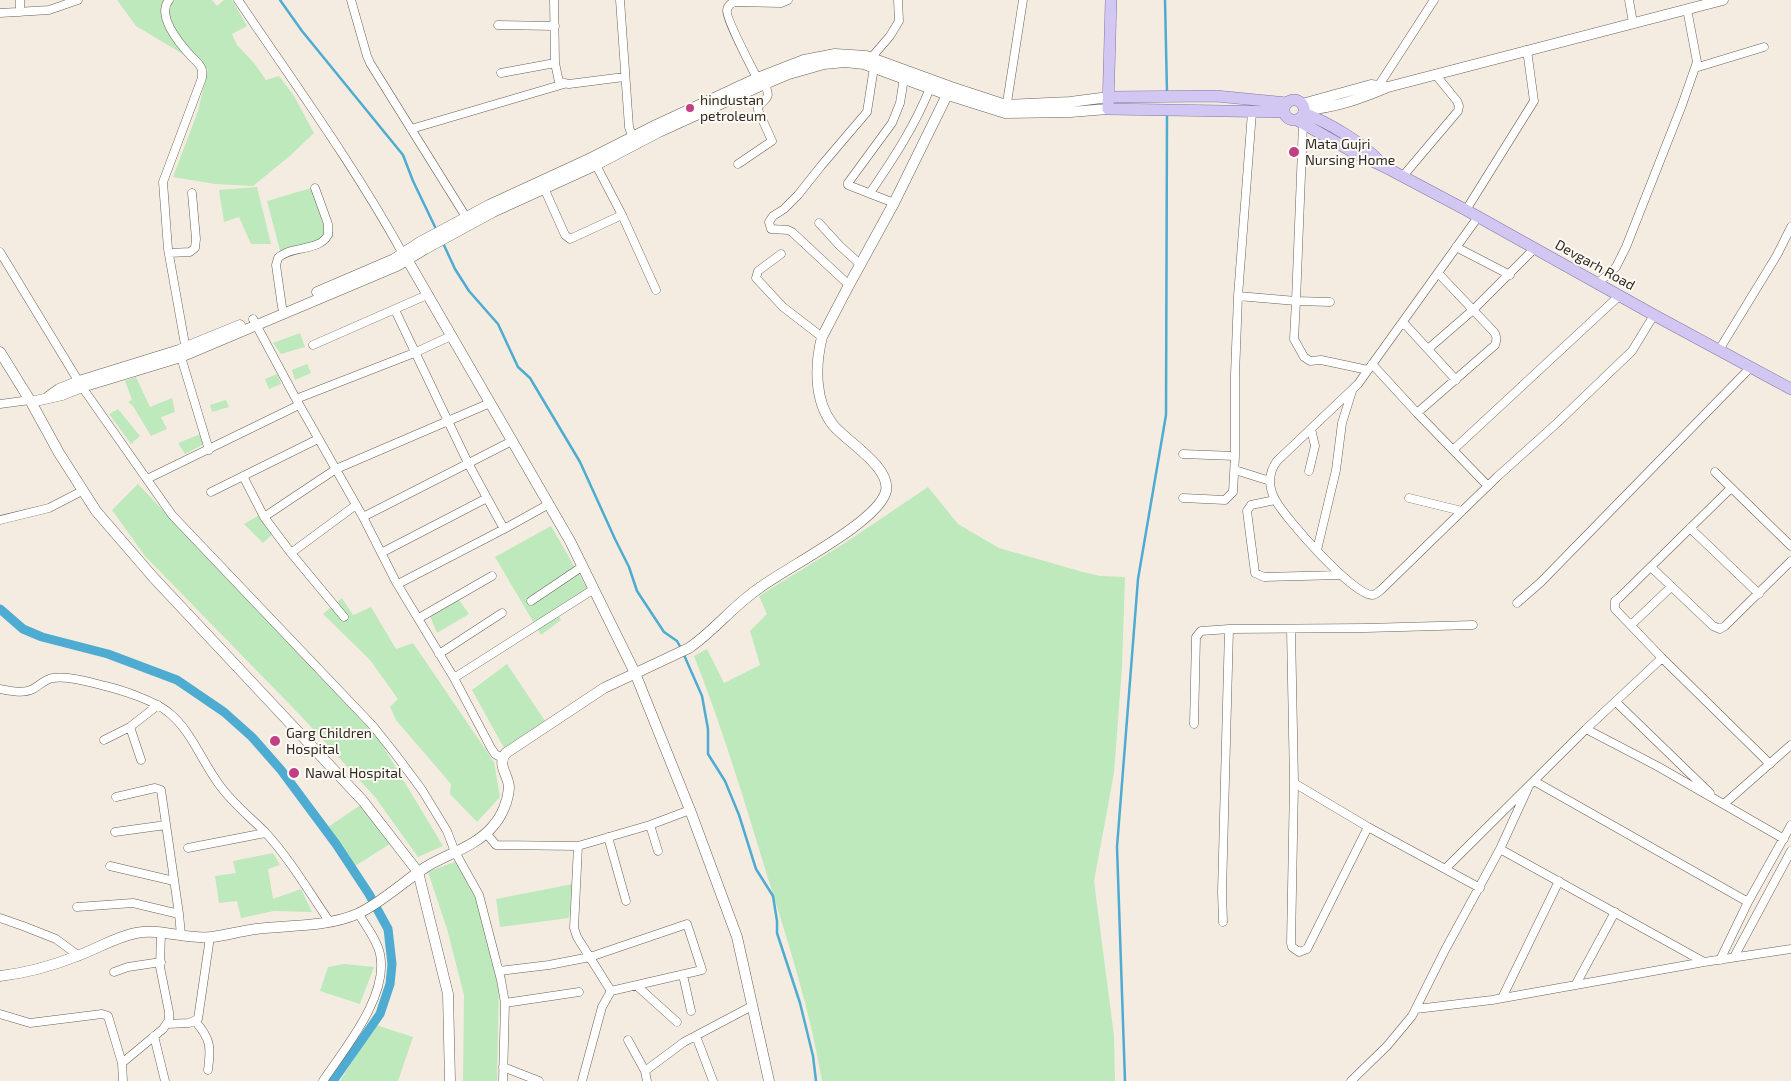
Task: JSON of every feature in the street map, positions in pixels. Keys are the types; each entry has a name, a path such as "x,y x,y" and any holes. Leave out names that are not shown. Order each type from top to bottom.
{"main road":[{"path":"1111,0 1108,109 1252,112 1286,107 1296,100 1302,114"},
{"path":"1109,97 1190,96 1252,99 1286,107"},
{"name":"Devgarh Road","path":"1286,107 1290,120 1302,114 1353,152 1466,210 1597,284 1791,389"}],"street":[{"path":"20,0 20,12"},
{"path":"0,13 48,10 78,0"},
{"path":"169,0 165,10 166,21 202,70 202,78 163,182 169,253 185,353 209,450"},
{"path":"238,0 382,216 583,566 635,672 690,810 736,937 769,1081"},
{"path":"351,0 367,56 466,217"},
{"path":"554,0 555,63 557,78 559,82 564,84"},
{"path":"620,0 624,77 629,127 634,141"},
{"path":"738,164 772,141 758,110 758,107 767,99 768,95 731,24 727,9 735,2 786,3 788,0"},
{"path":"849,285 792,232 771,229 769,222 773,216 784,209 798,195 867,112 872,62 899,21 898,0"},
{"path":"1006,109 1023,0"},
{"path":"1383,86 1434,0"},
{"path":"1629,0 1633,23"},
{"path":"1488,486 1370,367 1321,360 1307,360 1294,335 1302,114 1350,102 1383,86 1687,9 1702,3 1723,0"},
{"path":"1597,284 1616,266 1626,247 1695,68 1697,56 1687,9"},
{"path":"498,25 554,26"},
{"path":"1695,68 1764,47"},
{"path":"1466,210 1534,101 1528,50"},
{"path":"450,230 466,217 541,180 634,141 804,60 822,56 846,53 949,91 1006,109 1070,112 1108,109"},
{"path":"872,62 904,78 930,88 949,91"},
{"path":"501,73 555,63"},
{"path":"1403,176 1458,111 1459,106 1457,102 1435,74"},
{"path":"411,130 564,84 624,77"},
{"path":"894,203 852,188 848,186 848,183 892,123 900,103 904,78"},
{"path":"870,194 911,129 922,109 930,88"},
{"path":"0,976 30,971 78,956 102,944 135,933 161,932 210,937 254,929 329,921 358,914 418,872 486,833 497,821 506,801 509,787 501,763 506,753 604,688 688,648 700,640 758,588 834,540 877,507 886,490 883,474 876,465 833,425 818,391 822,337 894,203 949,91"},
{"path":"1006,109 1109,97"},
{"path":"1183,498 1225,500 1233,492 1236,456 1238,296 1252,112"},
{"path":"255,322 282,307 405,256 450,230 596,165 634,141"},
{"path":"596,165 622,215 656,290"},
{"path":"282,307 276,265 278,258 288,252 320,243 328,235 328,224 315,188"},
{"path":"544,188 567,238 574,239 622,215"},
{"path":"169,253 190,252 195,248 192,193"},
{"path":"1478,217 1352,390 1274,464 1270,475 1275,500 1340,575 1368,594 1376,594 1632,351 1654,315"},
{"path":"819,222 840,246 861,265"},
{"path":"1719,350 1777,255 1791,227"},
{"path":"1456,247 1510,275"},
{"path":"1428,349 1473,310 1534,249"},
{"path":"0,252 81,384 183,527 298,646 385,741 422,790 447,831 455,852 479,895 506,1002 503,1081"},
{"path":"781,254 758,271 756,278 783,307 822,337"},
{"path":"0,404 47,398 59,389 185,353 255,322 397,266 405,256"},
{"path":"1417,413 1495,345 1497,336 1438,273"},
{"path":"313,345 427,295"},
{"path":"1238,296 1330,302"},
{"path":"1453,450 1619,296"},
{"path":"395,310 468,463 504,529"},
{"path":"255,322 398,584 454,678 491,748 502,758"},
{"path":"1403,322 1456,380"},
{"path":"147,479 209,450 298,402 452,336"},
{"path":"0,352 30,401 50,439 82,491 101,517 153,577 363,801 418,872 448,994 450,1081"},
{"path":"1517,603 1541,582 1751,368"},
{"path":"1317,550 1336,470 1342,423 1352,390"},
{"path":"264,517 336,469 490,403"},
{"path":"1309,470 1315,446 1311,429"},
{"path":"211,492 318,439"},
{"path":"363,517 512,441"},
{"path":"1182,454 1236,456"},
{"path":"1235,470 1270,481"},
{"path":"1715,472 1791,546"},
{"path":"243,476 264,517 344,617"},
{"path":"1730,488 1651,568 1615,601 1615,609 1770,764"},
{"path":"0,520 49,508 82,491"},
{"path":"381,553 487,498"},
{"path":"1409,498 1462,511"},
{"path":"1275,500 1255,503 1248,508 1255,574 1264,577 1340,575"},
{"path":"398,584 548,504"},
{"path":"291,553 356,505"},
{"path":"1690,528 1759,594"},
{"path":"1651,568 1713,626 1720,629 1759,594 1791,561"},
{"path":"531,601 583,566"},
{"path":"419,618 492,576"},
{"path":"1631,624 1671,587"},
{"path":"454,678 594,589"},
{"path":"440,654 502,613"},
{"path":"1194,724 1196,637 1201,630 1473,625"},
{"path":"1223,922 1222,892 1229,629"},
{"path":"1292,629 1294,782 1291,943 1292,947 1299,952 1307,949 1368,826"},
{"path":"1445,869 1586,729 1662,658"},
{"path":"0,689 27,692 45,680 53,678 70,679 106,686 158,705 184,729 217,782 233,802 265,833 284,855 329,921"},
{"path":"1616,702 1721,803"},
{"path":"104,740 130,726 158,705"},
{"path":"130,726 141,760"},
{"path":"1586,729 1656,766 1784,839"},
{"path":"1721,803 1791,745"},
{"path":"1294,782 1368,826 1480,888"},
{"path":"1534,782 1748,902"},
{"path":"116,797 155,788 162,792 181,935"},
{"path":"1351,1081 1400,1032 1416,1009 1444,950 1500,849 1528,788"},
{"path":"486,833 496,845 578,846 650,825 690,810"},
{"path":"650,825 658,851"},
{"path":"1720,960 1748,902 1791,825"},
{"path":"115,832 166,826"},
{"path":"188,848 265,833"},
{"path":"608,837 626,901"},
{"path":"578,846 574,928 577,937 611,991"},
{"path":"1500,849 1704,962"},
{"path":"1734,957 1791,851"},
{"path":"110,866 174,881"},
{"path":"1502,998 1559,881"},
{"path":"77,907 133,903 179,914"},
{"path":"1576,984 1615,912"},
{"path":"323,1081 366,1015 377,993 381,965 380,955 377,946 358,914"},
{"path":"0,918 56,939 78,956"},
{"path":"499,971 550,965 590,957 687,924 702,970 611,991 602,1008 582,1081"},
{"path":"161,932 161,962 169,1012 167,1024"},
{"path":"195,1021 199,1015 210,937"},
{"path":"1416,1009 1502,998 1704,962 1791,949"},
{"path":"114,972 128,967 161,962"},
{"path":"683,975 691,1012"},
{"path":"637,986 677,1022"},
{"path":"506,1002 579,992"},
{"path":"645,1071 677,1046 752,1006"},
{"path":"0,1014 30,1024 106,1014 110,1018 122,1063 124,1081"},
{"path":"122,1063 167,1024 195,1021"},
{"path":"195,1021 208,1036 210,1057 208,1070"},
{"path":"154,1036 165,1081"},
{"path":"696,1036 713,1081"},
{"path":"628,1040 645,1071 647,1081"},
{"path":"503,1067 539,1081"}],"green space":[{"path":"117,0 212,0 217,6 224,0 232,0 247,26 232,34 237,45 254,63 266,80 279,76 294,96 314,133 291,155 253,186 215,184 173,177 198,111 208,69 136,26"},
{"path":"318,186 334,237 281,254 267,201"},
{"path":"257,187 271,244 251,244 239,217 224,222 219,190"},
{"path":"300,333 305,347 281,354 273,343"},
{"path":"307,364 311,373 295,380 292,370"},
{"path":"277,374 281,384 269,389 265,379"},
{"path":"136,377 150,407 172,398 175,412 161,417 167,429 151,436 133,406 128,402 132,400 125,381"},
{"path":"226,400 229,407 212,412 210,405"},
{"path":"118,409 140,436 131,444 109,414"},
{"path":"201,434 204,444 185,454 178,443"},
{"path":"138,484 378,738 443,846 418,857 375,797 301,716 145,556 112,510"},
{"path":"928,487 958,524 999,548 1100,576 1125,577 1122,667 1114,773 1094,881 1114,1036 1115,1081 822,1081 805,1002 790,950 732,763 694,656 707,649 724,683 760,665 750,631 767,614 759,596 845,543"},
{"path":"263,513 277,530 263,543 244,524"},
{"path":"551,526 588,590 555,612 561,620 541,635 495,557"},
{"path":"342,598 353,615 371,607 396,649 413,643 494,762 500,797 477,822 450,794 451,784 396,720 390,707 398,699 370,660 323,614"},
{"path":"459,600 469,614 437,633 430,616"},
{"path":"507,664 545,721 504,748 472,690"},
{"path":"365,802 393,842 355,866 328,827"},
{"path":"273,853 280,865 268,869 273,899 301,889 312,912 274,911 241,918 237,901 219,903 215,876 236,873 233,861"},
{"path":"457,861 478,903 499,981 497,1081 463,1081 464,995 447,929 428,872"},
{"path":"573,884 569,918 500,927 496,899"},
{"path":"344,964 374,967 360,1004 320,991 328,967"},
{"path":"376,1025 413,1037 398,1081 340,1081"}],"waterway":[{"path":"280,0 302,31 403,155 437,231"},
{"path":"1165,0 1167,93"},
{"path":"1125,1081 1117,847 1138,579 1166,415 1167,114"},
{"path":"443,243 455,269 469,291 498,324 518,367 530,378 580,462 629,567 637,591 664,632 677,641 682,650"},
{"path":"0,609 23,629 42,637 108,654 177,680 224,712 252,737 281,770 336,844 369,894 388,929 392,964 390,984 380,1014 333,1081"},
{"path":"684,655 702,696 708,729 708,754 725,781 739,815 756,869 773,896 777,933 800,1003 813,1056 816,1081"}],"place":[{"name":"hindustan petroleum","path":"690,108"},
{"name":"Mata Gujri Nursing Home","path":"1294,152"},
{"name":"Garg Children Hospital","path":"275,741"},
{"name":"Nawal Hospital","path":"294,773"}]}
